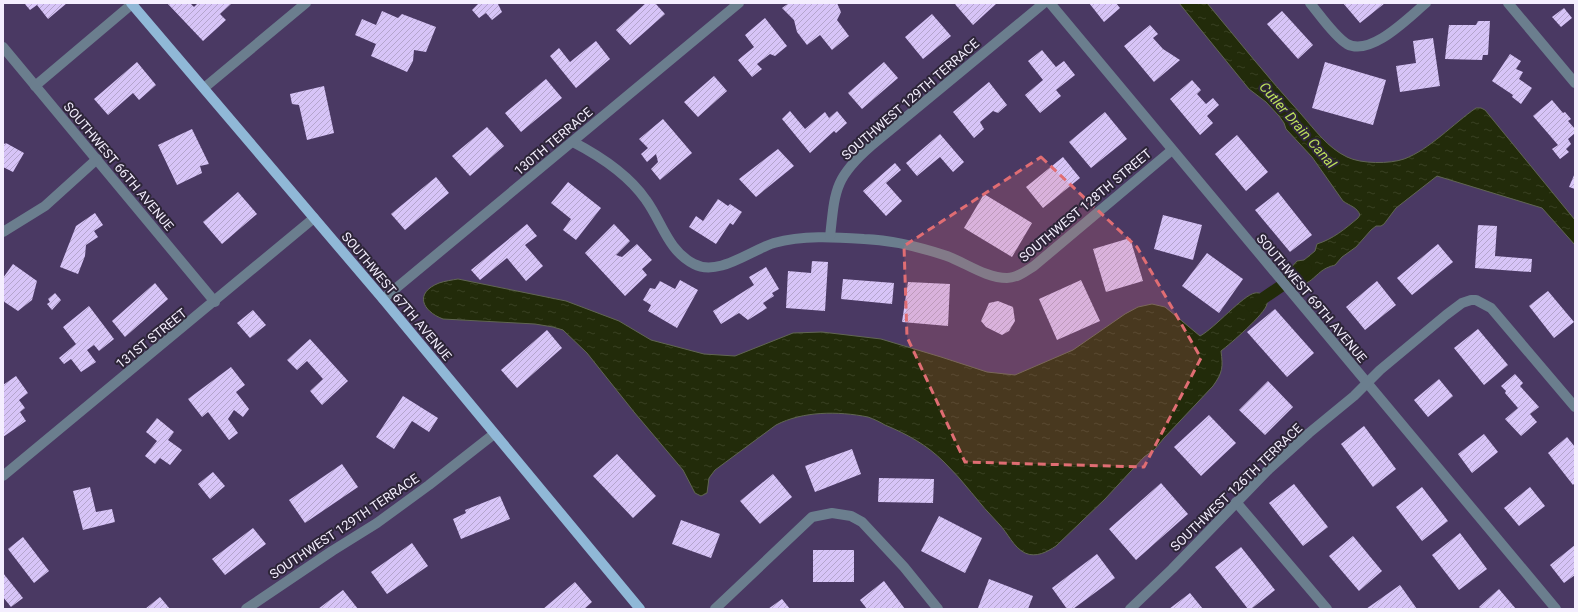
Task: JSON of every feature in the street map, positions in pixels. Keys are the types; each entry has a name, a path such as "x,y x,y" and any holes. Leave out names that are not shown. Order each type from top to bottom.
{"main road":[{"name":"SOUTHWEST 67TH AVENUE","path":"132,4 383,299 640,609"}],"street":[{"path":"204,88 306,3"},
{"name":"130TH TERRACE","path":"383,299 739,3"},
{"name":"SOUTHWEST 129TH TERRACE","path":"830,237 836,189 841,178 851,165 870,146 1044,3"},
{"name":"SOUTHWEST 69TH AVENUE","path":"1050,3 1556,609"},
{"path":"1310,3 1343,41 1353,46 1361,47 1379,40 1426,3"},
{"path":"1508,3 1575,83"},
{"path":"35,86 132,4"},
{"name":"SOUTHWEST 66TH AVENUE","path":"3,47 215,302"},
{"path":"573,142 599,157 631,182 647,201 672,244 682,256 695,265 707,267 720,266 774,243 805,238 830,237"},
{"name":"SOUTHWEST 128TH STREET","path":"830,237 872,239 905,244 948,257 989,274 1000,277 1013,277 1022,274 1034,266 1172,150"},
{"path":"3,232 45,206 97,159"},
{"name":"131ST STREET","path":"3,476 215,302 314,218"},
{"name":"SOUTHWEST 126TH TERRACE","path":"1130,609 1172,569 1236,502 1288,451 1354,396 1380,370 1462,303 1476,300 1487,305 1495,312 1575,407"},
{"name":"SOUTHWEST 129TH TERRACE","path":"246,609 332,550 394,511 494,434"},
{"path":"1236,502 1327,609"},
{"path":"715,609 812,517 825,514 838,514 857,518 862,522 899,562 938,609"}],"highlighted area":[{"path":"1041,157 1137,247 1201,358 1144,467 965,462 907,337 904,246"}],"water":[{"name":"Cutler Drain Canal","path":"1179,3 1207,3 1265,73 1322,138 1334,149 1347,157 1367,162 1391,162 1404,159 1432,143 1476,108 1485,110 1575,220 1575,245 1542,208 1437,176 1396,208 1384,224 1381,226 1376,226 1371,230 1356,247 1342,257 1335,265 1323,270 1309,281 1300,283 1294,279 1288,271 1297,261 1304,260 1315,251 1317,244 1339,233 1358,218 1360,215 1359,212 1343,201 1312,157 1286,129 1279,116 1266,102 1249,89"},
{"path":"458,279 566,301 619,321 651,340 704,354 735,356 793,333 822,332 881,339 987,372 1015,375 1073,350 1125,314 1138,307 1152,304 1165,307 1200,336 1243,299 1250,295 1255,293 1261,294 1267,298 1267,304 1260,315 1221,351 1222,369 1213,386 1155,449 1144,457 1105,499 1056,546 1045,552 1033,555 1025,553 1017,547 951,469 924,445 877,421 868,417 857,415 833,413 809,415 786,420 776,425 715,470 709,478 707,493 701,496 695,493 683,470 587,353 563,330 535,324 443,319 436,316 426,307 424,297 426,292 431,287 439,283"}],"building":[{"path":"24,3 67,3 48,19 37,5 30,10"},
{"path":"167,3 190,3 194,7 198,3 232,3 220,14 226,20 203,41"},
{"path":"479,3 500,3 498,4 502,12 492,20 486,13 479,18 472,10"},
{"path":"646,3 655,3 665,14 630,45 616,30"},
{"path":"789,3 837,3 841,12 837,20 849,36 832,50 820,35 807,45 797,32 794,20 782,8"},
{"path":"954,3 997,3 973,25"},
{"path":"1089,3 1116,3 1120,8 1104,22"},
{"path":"1343,3 1385,3 1360,23"},
{"path":"1564,8 1572,18 1561,27 1552,17"},
{"path":"382,11 398,18 402,14 436,27 426,52 414,50 413,61 407,72 371,56 376,44 355,35 362,19 376,25"},
{"path":"1282,11 1313,45 1298,59 1267,24"},
{"path":"932,14 951,36 923,59 905,37"},
{"path":"765,18 787,46 775,56 770,54 757,64 762,69 752,77 738,60 754,47 745,35"},
{"path":"1478,21 1490,21 1488,55 1483,55 1482,60 1445,59 1449,25 1476,25"},
{"path":"1150,25 1158,34 1153,38 1163,49 1180,60 1154,82 1124,46"},
{"path":"1433,38 1440,86 1400,92 1396,66 1416,63 1413,41"},
{"path":"596,41 610,59 576,88 550,56 559,48 570,62"},
{"path":"1042,50 1056,67 1064,61 1075,75 1056,90 1061,96 1040,113 1025,95 1043,80 1028,61"},
{"path":"1510,54 1521,61 1516,69 1523,72 1519,79 1532,88 1521,104 1512,97 1513,95 1492,81"},
{"path":"137,62 156,85 139,100 133,93 108,115 94,99"},
{"path":"884,62 898,78 862,109 848,93"},
{"path":"1325,62 1386,80 1373,125 1312,108"},
{"path":"714,76 727,91 698,117 684,102"},
{"path":"546,79 562,98 521,132 505,113"},
{"path":"1192,80 1201,90 1197,94 1206,104 1213,98 1219,105 1207,116 1213,123 1200,135 1170,99"},
{"path":"989,82 1007,105 998,113 993,111 980,122 984,129 974,138 953,112"},
{"path":"324,86 334,133 307,140 299,105 292,104 290,94"},
{"path":"1552,100 1563,113 1565,112 1571,119 1568,121 1575,129 1575,133 1568,139 1571,144 1566,149 1569,152 1560,159 1552,149 1558,145 1533,116"},
{"path":"790,111 805,129 825,112 829,118 837,111 847,123 836,133 834,131 810,153 782,119"},
{"path":"1105,112 1127,139 1091,168 1069,142"},
{"path":"663,119 692,153 660,180 651,169 658,162 656,154 647,162 641,154 648,148 639,139"},
{"path":"487,127 504,146 470,176 452,156"},
{"path":"192,129 209,164 200,166 202,173 177,185 158,145"},
{"path":"940,134 964,162 953,172 940,157 917,176 906,163"},
{"path":"1237,135 1268,172 1246,191 1215,154"},
{"path":"3,143 6,143 24,153 13,172 3,167"},
{"path":"778,149 794,166 756,197 739,179"},
{"path":"1063,157 1080,178 1043,208 1026,187"},
{"path":"895,163 901,170 886,183 902,201 886,216 863,191"},
{"path":"1575,173 1575,189 1569,187"},
{"path":"436,177 449,193 405,230 391,214"},
{"path":"568,182 601,208 576,240 563,230 571,219 551,203"},
{"path":"238,192 257,214 222,244 203,222"},
{"path":"1278,192 1312,235 1290,252 1255,210"},
{"path":"984,194 1032,223 1012,257 964,228"},
{"path":"718,199 728,206 730,204 742,212 733,225 730,223 716,244 689,227 696,216 703,221"},
{"path":"95,213 103,225 94,231 98,237 86,245 85,256 78,274 60,267 76,226"},
{"path":"1163,215 1202,225 1193,260 1154,249"},
{"path":"527,224 537,236 525,245 543,266 526,281 507,258 480,280 471,270"},
{"path":"614,224 630,241 616,255 622,257 637,244 652,260 642,269 647,275 625,296 585,253"},
{"path":"1478,225 1497,226 1495,256 1532,259 1531,272 1475,268"},
{"path":"1130,238 1143,281 1106,292 1093,249"},
{"path":"1438,244 1453,262 1412,295 1397,278"},
{"path":"1207,253 1243,279 1219,313 1182,286"},
{"path":"812,261 828,262 825,311 786,308 788,271 811,273"},
{"path":"13,264 37,281 32,300 18,311 3,301 3,278"},
{"path":"766,267 779,289 772,293 774,296 763,303 767,308 748,320 739,313 721,324 713,311 754,285 749,277"},
{"path":"843,279 894,283 892,304 841,299"},
{"path":"680,280 698,290 677,328 648,311 651,305 643,300 650,288 655,289 660,281 675,289"},
{"path":"1081,280 1100,321 1057,340 1039,299"},
{"path":"1377,281 1396,305 1365,330 1346,307"},
{"path":"908,282 950,284 948,326 902,322"},
{"path":"155,283 168,299 125,337 112,321"},
{"path":"1548,291 1574,322 1554,338 1529,306"},
{"path":"55,293 61,300 52,310 47,304 50,302 48,299"},
{"path":"998,301 1013,307 1015,321 1009,331 1002,335 986,327 981,321 989,303"},
{"path":"89,306 114,339 99,351 94,345 87,350 96,362 81,372 71,359 64,364 59,358 76,344 63,327"},
{"path":"1275,309 1314,353 1287,377 1247,332"},
{"path":"253,310 266,325 250,338 237,323"},
{"path":"1478,329 1508,365 1484,385 1454,348"},
{"path":"547,330 562,348 517,388 501,370"},
{"path":"310,339 348,381 322,405 310,391 323,379 307,361 297,370 287,360"},
{"path":"231,367 245,385 236,392 249,409 243,417 234,410 228,419 238,433 229,440 208,412 202,417 188,399"},
{"path":"1515,374 1523,383 1520,386 1539,407 1530,414 1537,422 1521,436 1505,419 1518,408 1501,386"},
{"path":"16,376 28,393 19,400 25,408 20,412 26,421 3,437 3,385"},
{"path":"1439,379 1453,396 1428,417 1414,400"},
{"path":"1268,381 1293,407 1265,435 1239,410"},
{"path":"403,396 438,418 429,432 412,421 394,449 376,437"},
{"path":"1209,415 1236,443 1201,476 1174,447"},
{"path":"157,418 174,432 168,440 182,450 170,465 160,458 155,464 145,456 157,441 146,432"},
{"path":"1364,426 1396,469 1373,487 1341,444"},
{"path":"1484,434 1498,452 1472,473 1458,454"},
{"path":"1567,437 1575,447 1575,483 1573,485 1548,453"},
{"path":"852,449 861,474 815,492 805,466"},
{"path":"617,454 656,496 633,518 593,476"},
{"path":"342,464 358,487 305,523 289,500"},
{"path":"213,472 225,486 210,499 198,484"},
{"path":"773,474 792,497 760,524 740,501"},
{"path":"879,478 934,479 933,503 878,502"},
{"path":"1161,483 1188,514 1136,560 1109,529"},
{"path":"1294,484 1328,527 1303,546 1269,503"},
{"path":"90,487 96,512 112,509 115,522 83,530 73,491"},
{"path":"1422,487 1448,521 1422,541 1396,507"},
{"path":"1530,487 1545,506 1519,526 1504,508"},
{"path":"500,496 510,519 461,539 453,519 466,513 465,510"},
{"path":"939,516 982,538 965,573 921,551"},
{"path":"681,520 720,534 711,558 672,544"},
{"path":"253,528 266,544 225,575 212,559"},
{"path":"1460,533 1487,569 1459,590 1432,555"},
{"path":"1353,536 1382,571 1359,591 1329,556"},
{"path":"23,537 49,571 34,583 8,549"},
{"path":"412,543 428,566 387,594 371,572"},
{"path":"1575,545 1575,575 1564,583 1550,565"},
{"path":"1241,547 1275,590 1251,609 1248,609 1215,567"},
{"path":"813,550 854,550 854,582 813,582"},
{"path":"1097,554 1115,578 1073,609 1067,609 1052,588"},
{"path":"3,573 23,598 11,607 3,597"},
{"path":"989,579 1033,596 1028,609 978,608"},
{"path":"884,581 905,609 867,609 860,600"},
{"path":"575,582 592,602 584,609 543,609"},
{"path":"1400,585 1417,609 1366,609"},
{"path":"1499,589 1516,609 1481,609 1479,607"},
{"path":"343,590 358,609 318,609"},
{"path":"1190,593 1203,609 1169,609"},
{"path":"160,597 170,609 145,609"},
{"path":"782,599 790,609 768,609"}],"waterway":[{"path":"1252,306 1306,269"}]}
